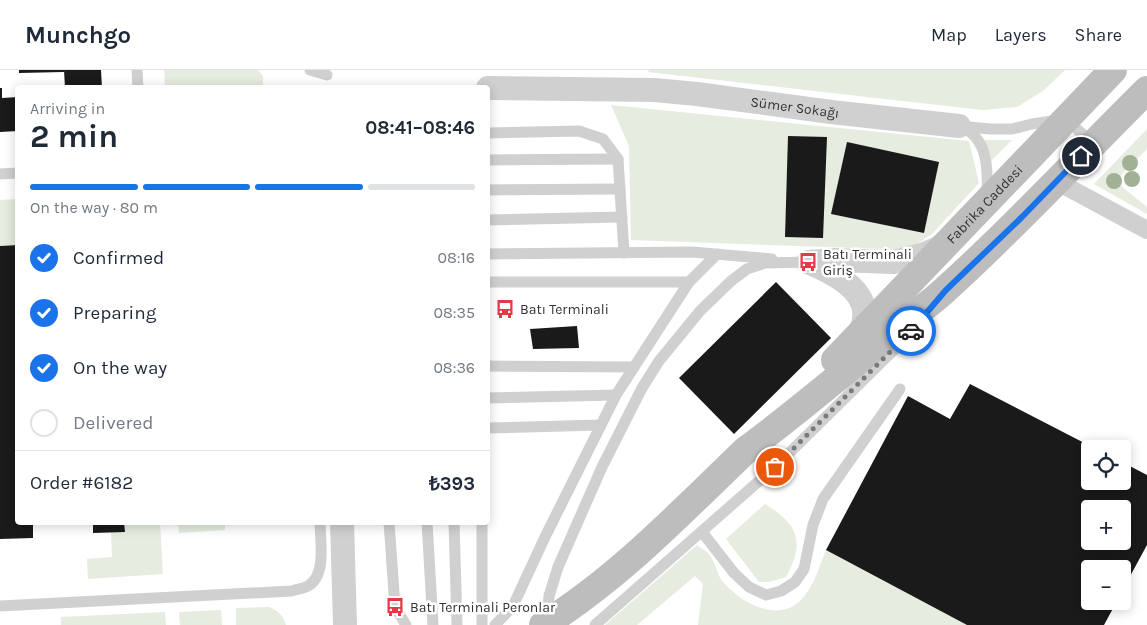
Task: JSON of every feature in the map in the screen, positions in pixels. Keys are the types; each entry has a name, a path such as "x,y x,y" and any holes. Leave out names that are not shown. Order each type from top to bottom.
{"main road":[{"name":"Fabrika Caddesi","path":"746,450 857,337 1112,70"},
{"path":"543,625 605,581 746,450 799,411 908,318 946,290 1022,217 1147,90"}],"street":[{"name":"Sümer Sokağı","path":"490,88 671,92 840,114 959,126"},
{"path":"1056,181 1147,230"},
{"path":"808,262 836,260 893,262 922,255 943,246"},
{"path":"808,262 840,277 849,284 858,296 863,306 864,319 857,337"},
{"path":"342,525 345,625"}],"lane":[{"path":"137,70 138,85"},
{"path":"310,70 326,72 328,85"},
{"path":"1065,120 1093,143"},
{"name":"Sümer Sokağı","path":"959,126 1012,129 1032,124 1065,120"},
{"path":"959,126 972,132 979,141 986,164 987,200"},
{"path":"490,132 579,131 603,139 618,159 624,253"},
{"path":"490,160 618,159"},
{"path":"0,174 15,173"},
{"path":"490,190 620,188"},
{"path":"490,220 622,217"},
{"path":"490,254 717,254 808,262"},
{"path":"495,625 512,606 616,395 689,282 717,254"},
{"path":"551,625 548,602 558,567 602,467 642,388 659,361 700,311 731,281 747,269 765,264 808,262"},
{"path":"490,282 689,282"},
{"path":"595,625 775,467 909,334 946,290"},
{"path":"490,366 634,367"},
{"path":"702,532 734,573 749,587 766,595 781,591 795,582 804,569 813,525 823,500 900,389"},
{"path":"490,398 616,395"},
{"path":"490,428 601,425"},
{"path":"0,606 292,591 308,586 318,575 321,561 320,525"},
{"path":"389,525 395,607 406,625"},
{"path":"427,525 433,625"},
{"path":"454,525 457,625"},
{"path":"482,525 482,625"}],"shaded area":[{"path":"164,70 258,70 263,76 263,85 165,85"},
{"path":"649,70 1065,70 1043,91 1017,107 982,110 648,72"},
{"path":"611,105 969,141 979,183 933,233 909,250 631,240 629,146"},
{"path":"1147,129 1147,149 1115,181 1147,207 1147,214 1094,184"},
{"path":"984,140 1012,140 991,161"},
{"path":"15,199 15,245 0,246 0,200"},
{"path":"765,504 785,519 792,527 797,544 796,554 786,577 769,582 759,582 726,539"},
{"path":"124,525 160,525 163,574 88,579 87,559 112,557 111,532 125,532"},
{"path":"178,525 225,525 225,530 179,533"},
{"path":"697,545 709,554 721,579 730,589 749,603 759,607 780,610 800,601 813,583 826,550 967,625 698,625 703,584 695,576 637,625 605,625"},
{"path":"269,607 280,614 286,625 236,625 236,608"},
{"path":"221,610 222,625 180,625 179,612"},
{"path":"165,612 166,625 61,625 61,617"}],"building":[{"path":"19,70 64,70 64,72 19,73"},
{"path":"64,70 101,70 102,85 65,85"},
{"path":"0,88 2,88 2,98 15,97 15,131 0,132"},
{"path":"788,136 827,137 823,238 785,237"},
{"path":"847,142 939,162 924,233 831,214"},
{"path":"15,245 15,525 33,525 33,538 0,539 0,246"},
{"path":"776,282 831,338 734,434 679,378"},
{"path":"577,326 579,348 533,349 530,329"},
{"path":"970,384 1081,441 1081,490 1131,490 1131,467 1147,475 1147,545 1131,574 1131,560 1081,560 1081,610 1112,610 1104,625 967,625 826,550 908,396 950,419"},
{"path":"93,525 124,525 125,532 93,533"}],"way so far":[{"path":"775,467 911,331"}],"place":[{"name":"Batı Terminali Giriş","path":"808,262"},
{"name":"Batı Terminali","path":"505,309"},
{"name":"Batı Terminali Peronlar","path":"395,607"}],"route":[{"path":"911,331 946,290 1022,217 1081,156"}]}
